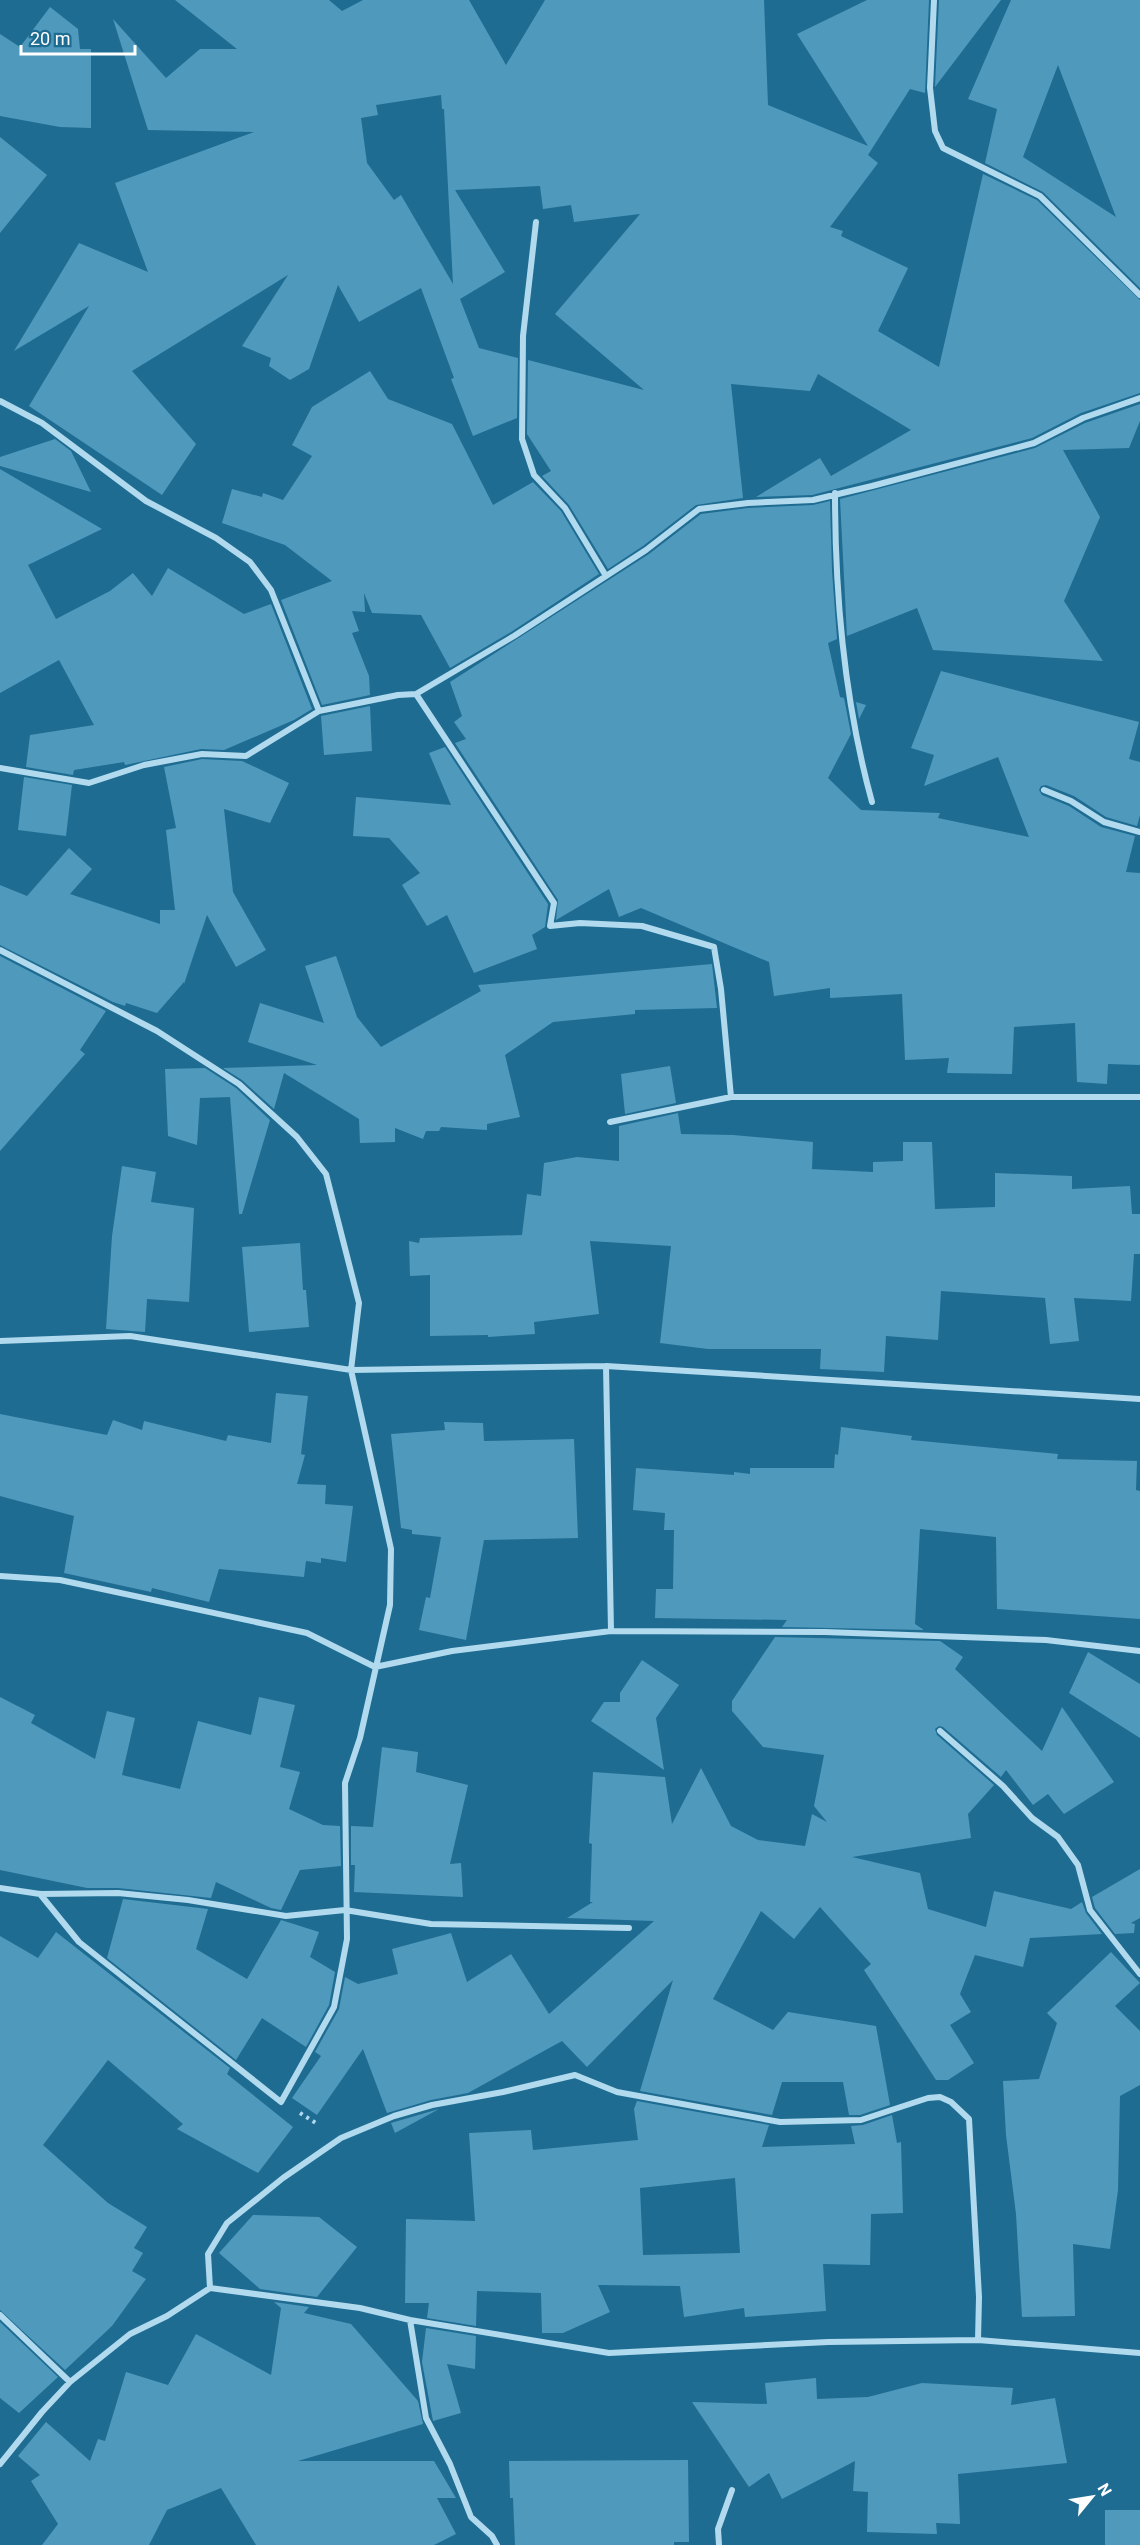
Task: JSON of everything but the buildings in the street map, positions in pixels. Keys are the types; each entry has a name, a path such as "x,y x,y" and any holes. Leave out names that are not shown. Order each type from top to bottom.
{"street":[{"path":"934,0 930,88 935,131 943,148 1040,196 1140,295"},
{"path":"536,222 523,336 522,439 534,475 565,508 606,576"},
{"path":"0,768 89,783 144,765 202,754 246,756 319,711 398,695 417,694 514,636 646,550 699,509 748,503 813,500 872,486 1034,443 1083,418 1140,398"},
{"path":"0,401 42,423 146,501 216,538 250,562 271,590 319,711"},
{"path":"835,493 835,551 843,664 862,764 872,802"},
{"path":"417,694 554,903 550,927 580,922 642,926 714,947 721,989 731,1097"},
{"path":"1044,790 1071,801 1104,822 1140,832"},
{"path":"0,950 157,1031 239,1084 297,1137 326,1174 358,1303 351,1370 391,1549 390,1605 360,1738 345,1783 347,1939 334,2007 281,2102 79,1942 40,1894"},
{"path":"610,1122 731,1097 1140,1097"},
{"path":"0,1341 130,1336 351,1370 606,1366 1140,1399"},
{"path":"606,1366 611,1631"},
{"path":"0,1576 60,1580 307,1633 375,1666 452,1651 611,1631 825,1632 976,1637 1046,1640 1140,1651"},
{"path":"940,1731 1003,1786 1032,1818 1058,1837 1078,1865 1090,1910 1140,1974"},
{"path":"0,1888 40,1894 118,1893 188,1900 286,1916 345,1910 431,1924 628,1928"},
{"path":"210,2288 208,2254 227,2223 282,2178 341,2138 394,2116 432,2105 503,2092 575,2074 617,2092 780,2122 861,2120 928,2098 940,2097 951,2102 969,2119 979,2297 978,2340"},
{"path":"0,2464 42,2412 70,2382 130,2334 167,2316 210,2288 360,2308 410,2320 609,2353 828,2342 978,2340 1140,2353"},
{"path":"0,2316 70,2382"},
{"path":"410,2320 426,2418 450,2464 471,2517 492,2536 497,2545"},
{"path":"719,2545 718,2529 732,2490"}],"path":[{"path":"281,2102 341,2138"}]}
